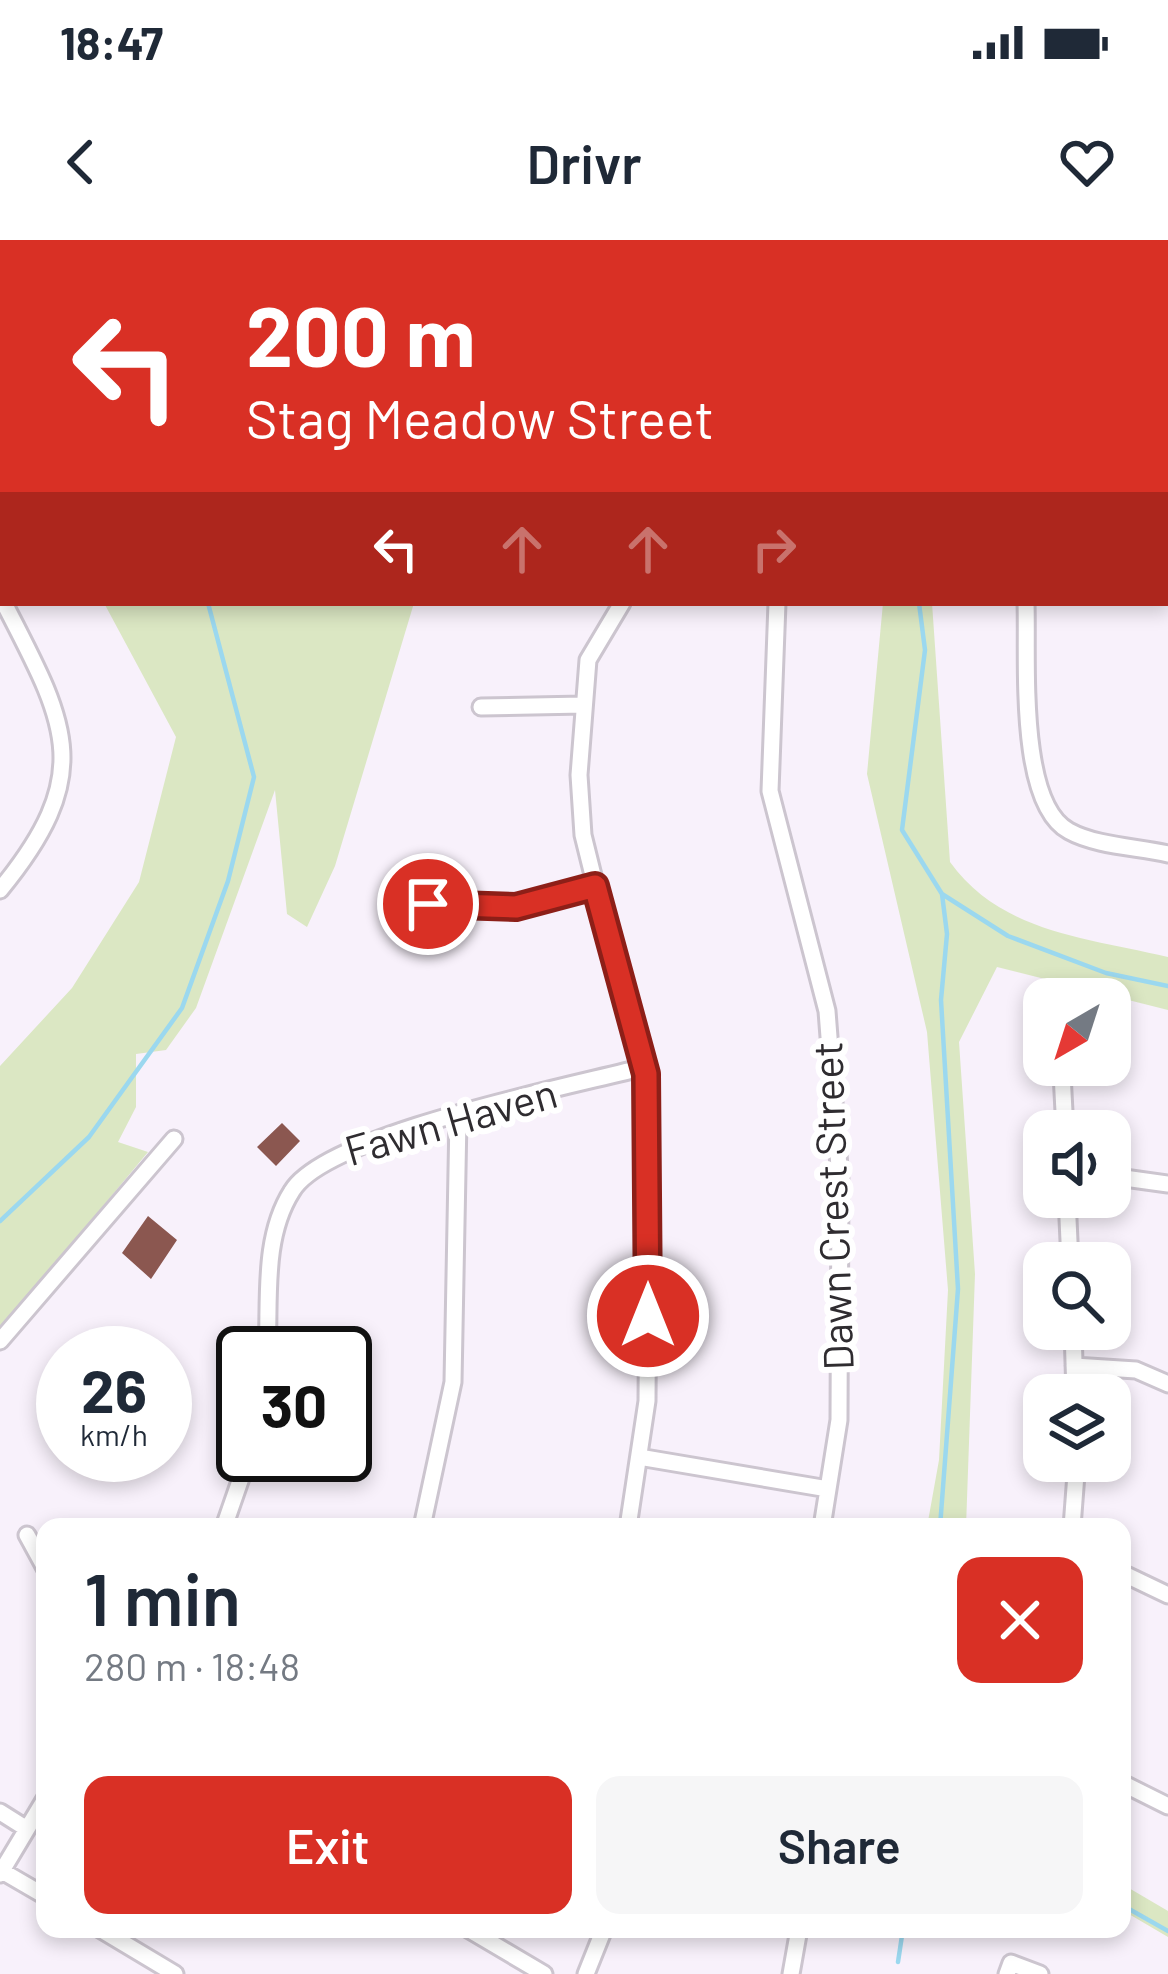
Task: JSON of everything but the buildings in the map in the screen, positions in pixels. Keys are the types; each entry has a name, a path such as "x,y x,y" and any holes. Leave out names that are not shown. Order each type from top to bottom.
{"street":[{"path":"0,890 45,829 63,763 52,696 5,606"},
{"path":"620,606 592,647 583,705 580,808 649,1101 647,1402 629,1518"},
{"name":"Dawn Crest Street","path":"778,606 770,791 827,1011 840,1180 839,1420 823,1518"},
{"path":"1026,606 1034,778 1043,808 1073,834 1168,854"},
{"path":"481,707 583,705"},
{"path":"428,904 516,907 595,886"},
{"name":"Fawn Haven","path":"268,1326 272,1245 297,1183 335,1154 644,1066"},
{"path":"424,1518 453,1382 458,1118"},
{"path":"0,1341 174,1139"},
{"path":"1131,1179 1168,1184"},
{"path":"1073,1350 1074,1374"},
{"path":"1074,1366 1136,1370 1168,1384"},
{"path":"639,1457 828,1489"},
{"path":"227,1518 240,1482"},
{"path":"1073,1518 1075,1482"},
{"path":"27,1535 36,1552"},
{"path":"1131,1577 1168,1595"},
{"path":"1131,1788 1168,1806"},
{"path":"0,1812 27,1828"},
{"path":"36,1814 1,1873 36,1891"},
{"path":"115,1938 175,1974"},
{"path":"484,1938 544,1974"},
{"path":"586,1974 600,1938"},
{"path":"790,1974 798,1938"},
{"path":"1009,1969 1040,1974"}],"green space":[{"path":"106,606 413,606 335,866 307,927 287,914 275,790 196,1008 166,1050 136,1054 136,1107 118,1142 148,1152 0,1330 0,1066 72,988 139,882 176,737"},
{"path":"883,606 932,606 950,862 971,886 1020,918 1077,937 1168,957 1168,1010 1131,1001 1131,978 1041,978 997,967 959,1042 975,1274 966,1518 929,1518 939,1460 948,1290 927,1032 867,774"},
{"path":"1131,1889 1168,1911 1168,1937 1131,1915"}],"waterway":[{"path":"0,1221 89,1137 182,1008 228,881 254,777 209,606"},
{"path":"919,606 925,650 902,830 942,894 1008,936 1106,973 1168,986"},
{"path":"941,1518 958,1289 941,1000 947,934 942,894"},
{"path":"1131,1910 1168,1931"},
{"path":"898,1962 902,1938"}],"route":[{"path":"428,904 516,907 595,886 646,1074 648,1316"}]}
